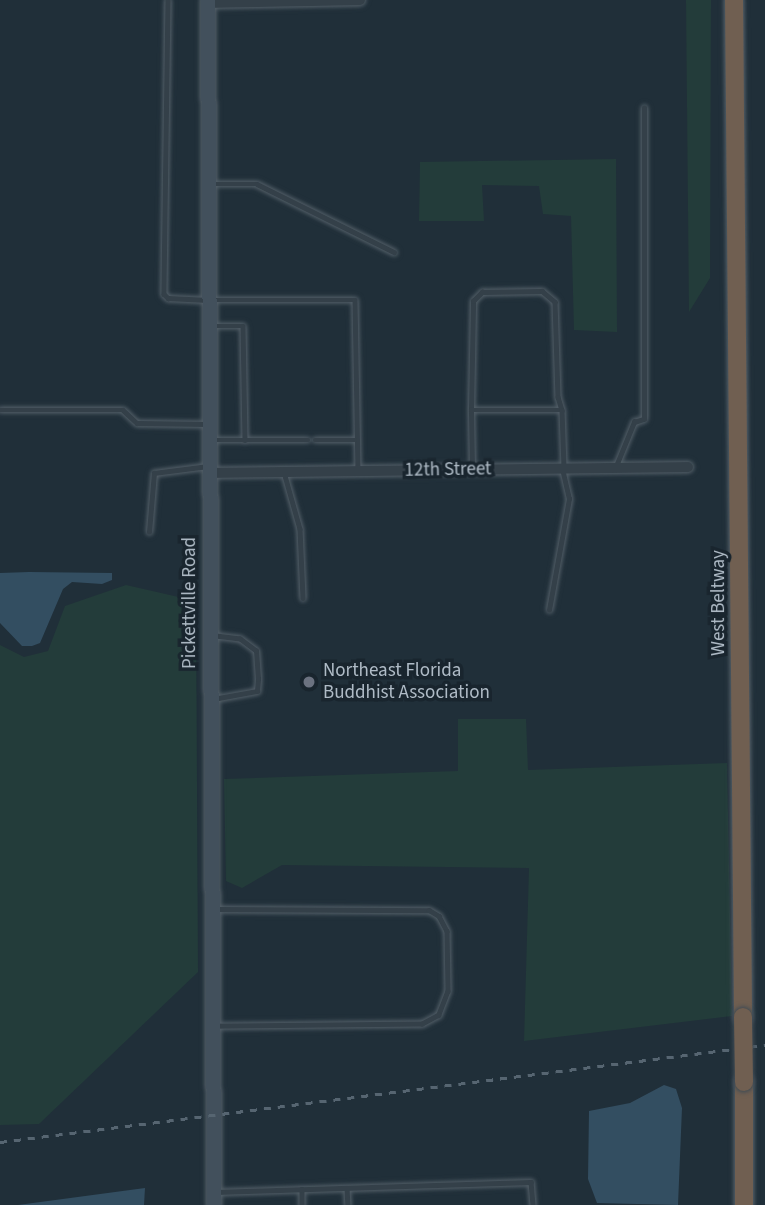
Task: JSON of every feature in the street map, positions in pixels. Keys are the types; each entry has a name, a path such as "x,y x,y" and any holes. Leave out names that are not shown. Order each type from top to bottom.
{"highway":[{"name":"West Beltway","path":"734,0 744,1205"}],"street":[{"path":"208,1 360,0"},
{"name":"Pickettville Road","path":"208,1 208,424 214,1199"},
{"name":"12th Street","path":"209,470 283,472 688,467"}],"lane":[{"path":"168,0 163,288 168,298 355,300 355,440 358,471"},
{"path":"616,467 634,422 644,419 644,108"},
{"path":"208,184 257,184 394,252"},
{"path":"472,470 473,301 482,292 542,291 555,302 563,468 569,499 549,610"},
{"path":"208,326 243,326 245,440"},
{"path":"0,410 123,410 137,423 208,424"},
{"path":"471,410 562,410"},
{"path":"209,440 308,440"},
{"path":"315,440 355,440"},
{"path":"149,532 154,474 209,470"},
{"path":"283,472 300,529 303,598"},
{"path":"210,636 240,639 256,651 258,679 257,691 211,699"},
{"path":"212,909 429,910 439,916 447,931 448,991 439,1015 422,1024 213,1026"},
{"path":"214,1199 302,1189 531,1182 533,1205"},
{"path":"347,1188 348,1205"},
{"path":"302,1189 302,1205"}],"green space":[{"path":"686,0 711,0 710,278 689,312"},
{"path":"616,159 617,332 574,330 571,216 543,214 539,186 482,185 484,221 419,221 420,162"},
{"path":"126,585 196,601 198,972 39,1124 0,1125 0,645 24,657 48,651 65,606"},
{"path":"458,719 526,719 528,770 727,763 732,1016 524,1041 529,868 282,865 242,888 226,881 224,779 458,771"}],"water":[{"path":"0,573 112,573 112,580 102,584 72,582 63,589 40,643 22,646 0,623"},
{"path":"664,1085 676,1089 682,1108 678,1205 597,1203 588,1179 589,1111 630,1103"},
{"path":"145,1188 144,1205 18,1205"}],"railway":[{"path":"0,1142 765,1045"}],"place":[{"name":"Northeast Florida Buddhist Association","path":"309,682"}]}
